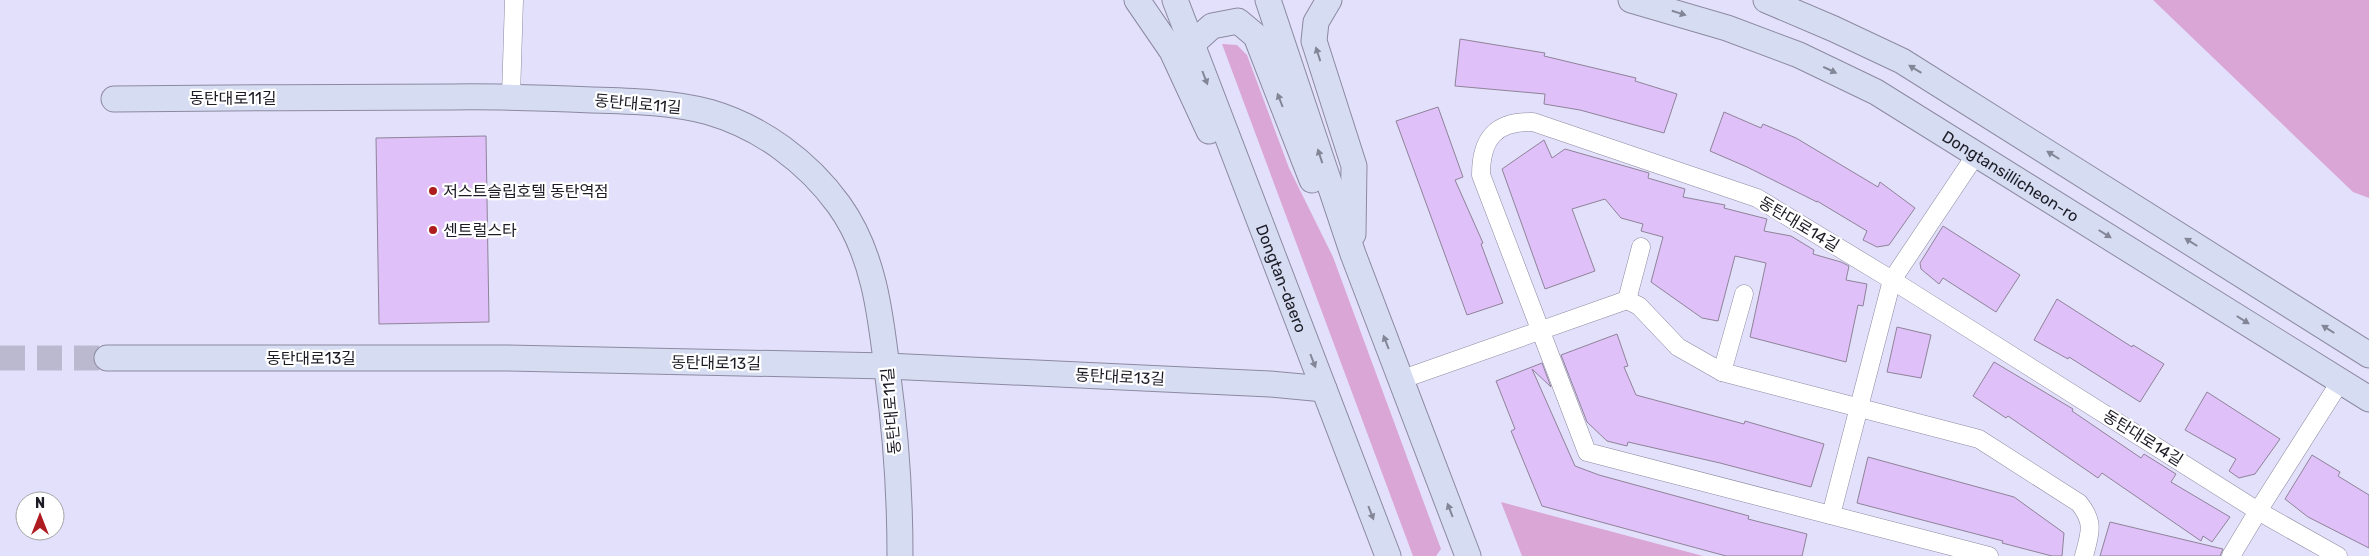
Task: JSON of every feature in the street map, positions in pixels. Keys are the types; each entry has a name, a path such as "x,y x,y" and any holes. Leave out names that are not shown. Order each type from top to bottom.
{"main road":[{"path":"1137,0 1172,51 1276,263"},
{"name":"Dongtan-daero","path":"1175,0 1388,556"},
{"path":"1268,0 1352,254 1468,556"},
{"path":"1329,0 1316,22 1314,41 1354,166 1352,254"},
{"name":"Dongtansillicheon-ro","path":"1632,0 1727,28 1799,55 1876,92 1977,153 2369,399"},
{"path":"1766,0 1834,28 1902,61 2369,356"},
{"path":"1192,44 1212,26 1238,21 1256,36 1309,175 1352,254"},
{"name":"동탄대로11길","path":"114,99 511,96 656,102 710,113 754,130 784,150 814,174 840,207 859,239 873,280 881,318 900,515 900,556"},
{"name":"동탄대로13길","path":"107,358 508,358 887,366 1270,384 1324,389"}],"street":[{"path":"511,96 514,0"},
{"name":"동탄대로14길","path":"1989,556 1588,452 1481,175 1484,147 1489,137 1500,128 1517,122 1533,122 1757,198 1892,280 2258,511 2338,556"},
{"path":"1831,515 1892,280 1977,153"},
{"path":"1627,300 1641,247"},
{"path":"1722,372 1744,294"},
{"path":"1400,380 1627,300 1639,306 1678,347 1722,372 1979,439 2079,503 2088,514 2091,528 2084,556"},
{"path":"2231,556 2340,382"}],"shaded area":[{"path":"2153,0 2369,0 2369,198 2353,192"},
{"path":"1222,44 1237,45 1247,55 1289,168 1333,257 1441,549 1436,556 1413,556"},
{"path":"1501,502 1703,556 1522,556"}],"building":[{"path":"1460,39 1545,53 1544,56 1636,78 1635,81 1677,94 1664,133 1580,110 1544,104 1545,94 1455,86"},
{"path":"1438,107 1463,177 1455,180 1483,243 1481,244 1503,303 1467,315 1396,121"},
{"path":"1724,112 1761,128 1763,124 1796,138 1878,187 1880,182 1915,208 1889,245 1877,247 1863,240 1867,231 1817,201 1710,151"},
{"name":"센트럴스타","path":"486,136 489,322 379,324 376,138"},
{"path":"1544,140 1552,158 1565,149 1649,173 1648,178 1685,189 1683,197 1725,205 1724,208 1767,219 1764,231 1791,236 1814,250 1813,254 1849,266 1846,280 1867,284 1863,306 1858,305 1846,362 1750,337 1766,263 1735,256 1718,321 1702,318 1651,282 1663,237 1641,231 1643,224 1621,218 1605,199 1572,209 1595,271 1545,289 1502,169"},
{"path":"1943,226 2020,275 1996,312 1943,278 1939,284 1921,269 1920,263"},
{"path":"2057,299 2132,347 2133,345 2164,364 2140,402 2069,357 2068,359 2034,340"},
{"path":"1897,327 1931,335 1921,378 1887,372"},
{"path":"1617,334 1628,366 1624,367 1636,395 1744,424 1745,421 1824,444 1811,487 1720,463 1628,442 1627,446 1607,441 1587,422 1561,355"},
{"path":"1994,362 2073,409 2072,411 2141,458 2144,454 2176,474 2171,482 2230,517 2212,542 2203,536 2201,541 2102,473 2098,478 2008,416 2006,418 1973,396"},
{"path":"1542,363 1551,387 1532,369 1575,466 1599,475 1749,516 1748,519 1807,534 1802,556 1726,556 1542,506 1511,431 1515,429 1496,381"},
{"path":"2207,392 2280,439 2255,474 2239,478 2229,471 2236,459 2185,430"},
{"path":"2312,455 2340,472 2338,476 2369,495 2369,548 2308,517 2285,499"},
{"path":"1868,457 2014,497 2064,533 2062,556 2052,556 2002,543 2003,541 1857,503"},
{"path":"2110,522 2223,549 2220,556 2100,556"}],"tunnel":[{"path":"0,358 107,358"}],"place":[{"name":"저스트슬립호텔 동탄역점","path":"433,191"},
{"name":"센트럴스타","path":"433,230"}]}
